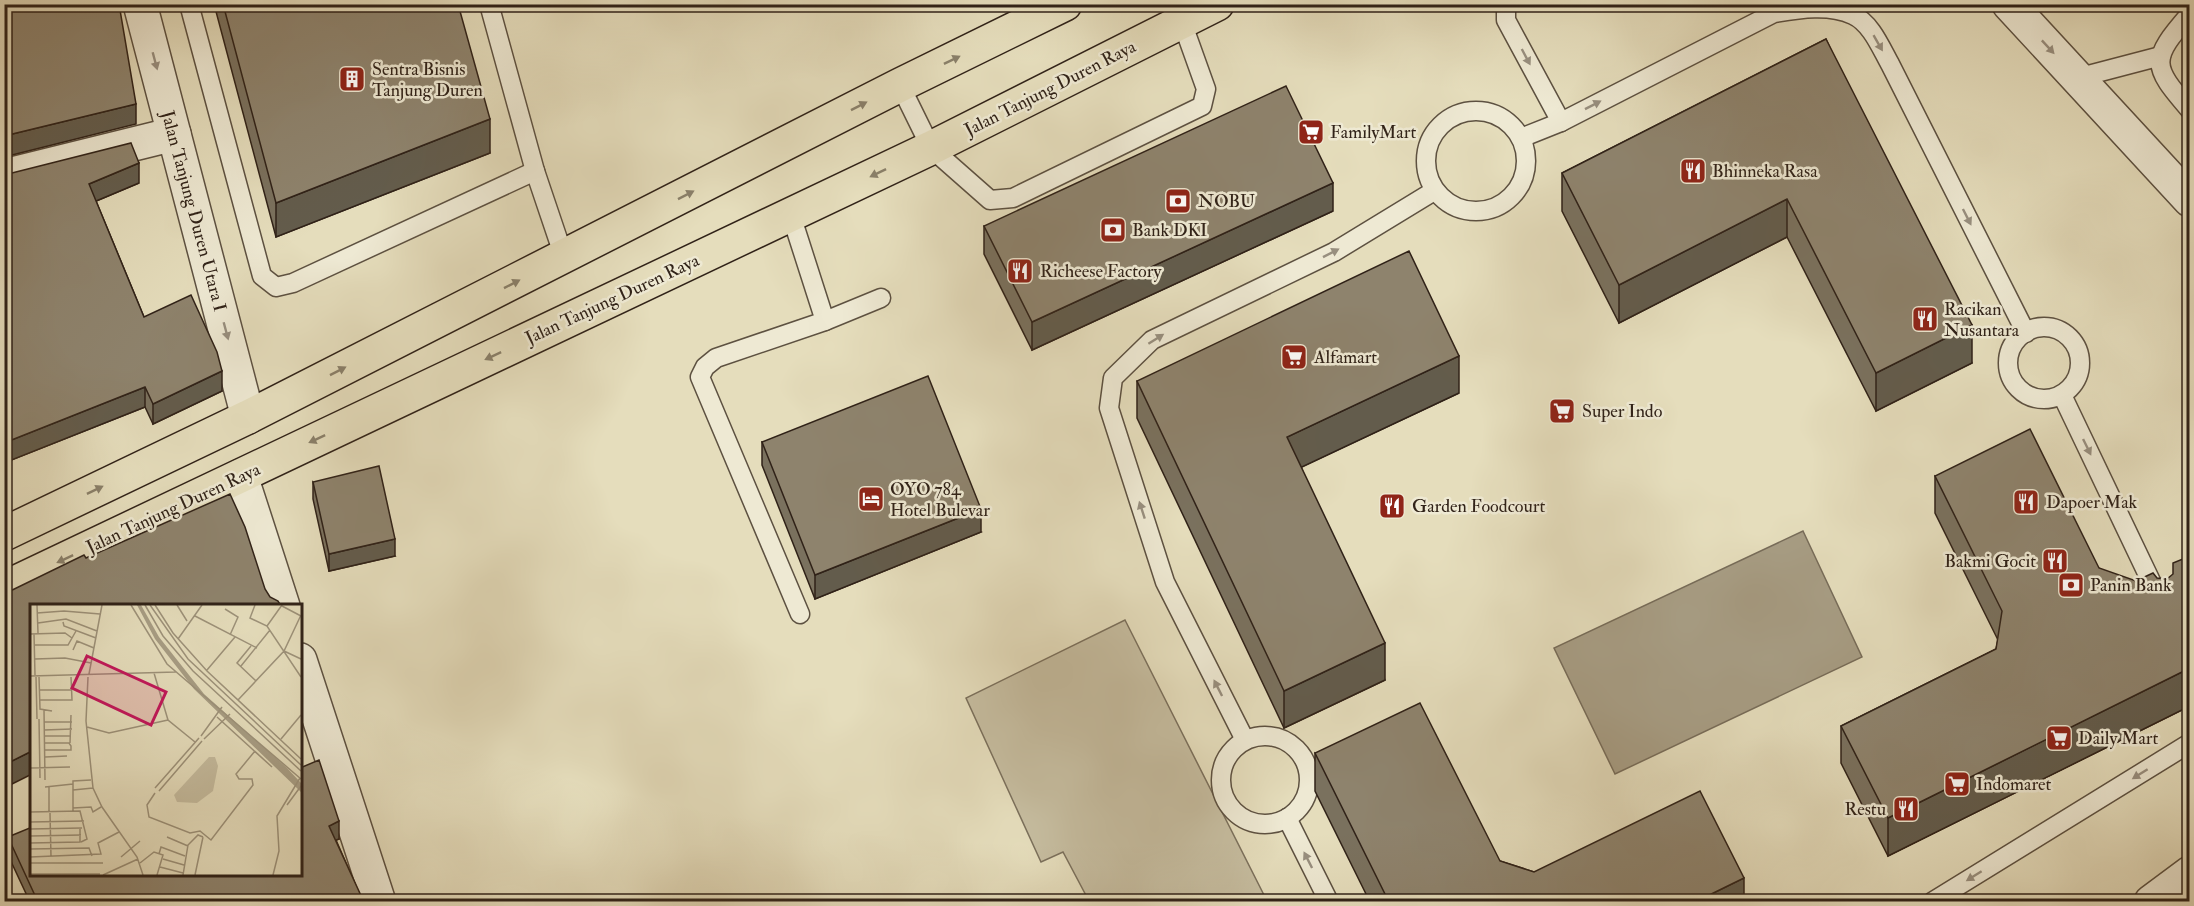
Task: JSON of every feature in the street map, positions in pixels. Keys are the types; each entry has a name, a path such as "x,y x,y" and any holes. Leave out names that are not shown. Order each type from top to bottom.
{"main road":[{"path":"4,534 248,417 900,85 1065,4"},
{"name":"Jalan Tanjung Duren Raya","path":"4,588 931,148 1217,4"}],"street":[{"name":"Jalan Tanjung Duren Utara I","path":"140,4 248,417"},
{"path":"2009,4 2190,200"},
{"path":"4,176 174,134"},
{"path":"241,476 282,604"},
{"path":"302,666 379,902"},
{"path":"2151,902 2190,873"}],"lane":[{"path":"189,4 262,276 276,287 292,283 535,171"},
{"path":"489,4 535,171 564,257"},
{"path":"1509,4 1506,20 1561,122"},
{"path":"1521,138 1561,122 1772,9 1813,8 1854,15 1871,32 2026,333"},
{"path":"2187,103 2163,79 2160,70 2161,56 2168,39 2190,14"},
{"path":"900,85 931,148 990,200 1013,198 1202,106 1206,89 1182,22"},
{"path":"2077,78 2161,56"},
{"path":"1480,111 1497,115 1512,124 1521,138 1526,156 1525,173 1518,189 1506,202 1491,209 1476,212 1460,210 1445,202 1434,191 1427,177 1425,162 1427,145 1435,131 1446,120 1462,112 1480,111"},
{"path":"1245,740 1165,582 1109,408 1113,378 1152,340 1334,252 1434,191"},
{"path":"791,214 825,321"},
{"path":"800,614 700,377 705,367 716,358 825,321 880,298"},
{"path":"2036,328 2058,330 2075,345 2080,366 2078,377 2062,395 2037,399 2026,394 2010,376 2010,352 2016,340 2026,333 2036,328"},
{"path":"2062,395 2163,606"},
{"path":"1259,736 1274,737 1288,743 1300,753 1307,766 1309,781 1306,796 1298,810 1287,818 1274,823 1246,820 1226,801 1221,788 1225,761 1233,749 1245,740 1259,736"},
{"path":"1932,902 2190,743"},
{"path":"1287,818 1329,902"}],"shaded area":[{"path":"1803,531 1862,657 1615,774 1554,648"},
{"path":"1125,620 1267,901 1089,901 1063,852 1041,862 966,698"}],"building":[{"path":"4,4 119,4 136,104 4,136"},
{"name":"Sentra Bisnis Tanjung Duren","path":"223,4 458,4 490,119 276,203"},
{"path":"1826,39 1972,325 1876,373 1787,199 1619,285 1562,173"},
{"path":"1286,86 1333,183 1032,322 984,226"},
{"path":"131,143 139,163 89,184 144,317 191,295 217,352 222,371 153,404 145,387 4,443 4,174"},
{"path":"1409,251 1459,356 1287,437 1385,643 1284,691 1137,381"},
{"name":"OYO 784 Hotel Bulevar","path":"928,376 981,509 815,575 762,442"},
{"path":"2030,429 2099,568 2136,581 2153,573 2157,578 2167,579 2173,574 2173,563 2190,556 2190,668 1888,818 1841,726 1996,649 2002,611 1935,476"},
{"path":"379,466 395,539 329,554 313,482"},
{"path":"230,494 245,527 265,589 270,597 280,604 30,604 30,752 4,765 4,594 84,555 86,558"},
{"path":"1420,703 1500,861 1534,872 1700,791 1744,878 1695,902 1389,902 1315,753"},
{"path":"319,760 339,821 329,826 363,900 360,902 38,902 8,837 30,828 30,876 302,876 302,767"}],"place":[{"name":"Sentra Bisnis Tanjung Duren","path":"352,79"},
{"name":"FamilyMart","path":"1311,132"},
{"name":"Bhinneka Rasa","path":"1693,171"},
{"name":"NOBU","path":"1178,201"},
{"name":"Bank DKI","path":"1113,230"},
{"name":"Richeese Factory","path":"1020,271"},
{"name":"Racikan Nusantara","path":"1925,319"},
{"name":"Alfamart","path":"1294,357"},
{"name":"Super Indo","path":"1562,411"},
{"name":"OYO 784 Hotel Bulevar","path":"871,499"},
{"name":"Dapoer Mak","path":"2026,502"},
{"name":"Garden Foodcourt","path":"1392,506"},
{"name":"Bakmi Gocit","path":"2055,561"},
{"name":"Panin Bank","path":"2071,585"},
{"name":"Daily Mart","path":"2059,738"},
{"name":"Indomaret","path":"1957,784"},
{"name":"Restu","path":"1906,809"}]}
